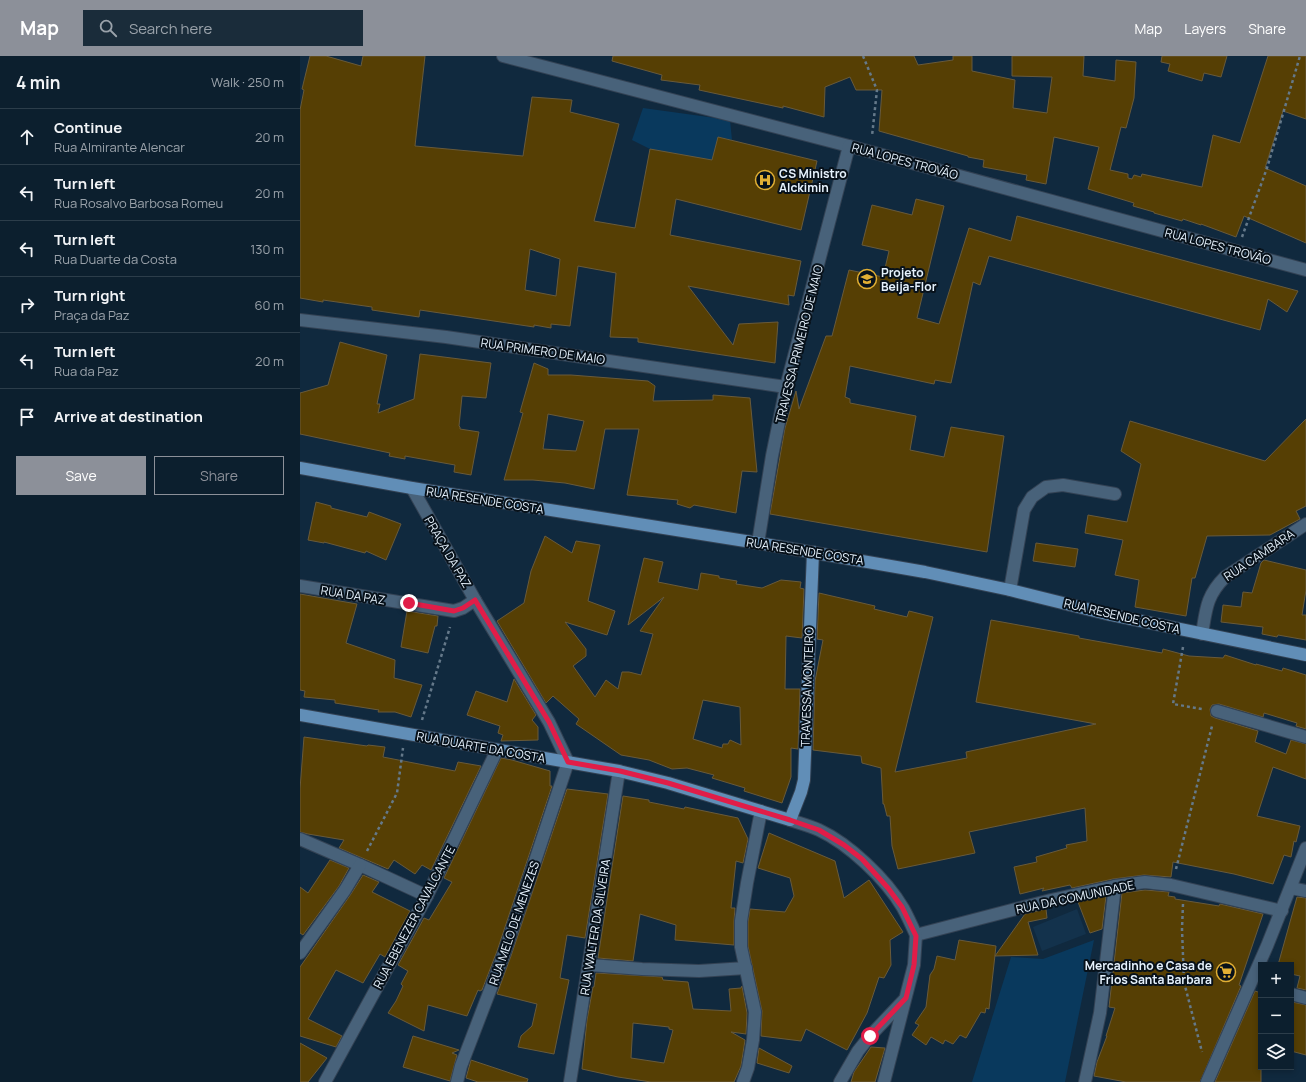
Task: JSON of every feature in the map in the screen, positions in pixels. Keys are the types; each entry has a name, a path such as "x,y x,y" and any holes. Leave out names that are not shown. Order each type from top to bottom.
{"main road":[{"name":"RUA RESENDE COSTA","path":"300,468 412,488 813,552 925,572 1010,590 1107,614 1306,655"},
{"name":"TRAVESSA MONTEIRO","path":"790,820 804,780 813,552"},
{"name":"RUA DUARTE DA COSTA","path":"300,715 620,771 668,783 790,820"}],"street":[{"name":"RUA LOPES TROVÃO","path":"503,56 849,146 1237,250 1306,270"},
{"name":"TRAVESSA PRIMEIRO DE MAIO","path":"758,543 772,456 786,388 849,146"},
{"name":"RUA PRIMERO DE MAIO","path":"300,320 446,337 786,388"},
{"path":"1010,590 1024,510 1032,497 1046,487 1063,485 1115,494"},
{"name":"PRAÇA DA PAZ","path":"412,488 475,600 549,722 568,762"},
{"name":"RUA CAMBARA","path":"1202,634 1207,602 1215,587 1225,577 1306,524"},
{"name":"RUA DA PAZ","path":"300,586 454,611"},
{"path":"454,611 463,608 475,600"},
{"path":"1216,711 1306,737"},
{"name":"RUA EBENEZER CAVALCANTE","path":"325,1082 427,896 497,750"},
{"name":"RUA MELO DE MENEZES","path":"457,1082 461,1066 504,954 568,762"},
{"name":"RUA WALTER DA SILVEIRA","path":"570,1082 620,771"},
{"path":"743,1082 748,1068 753,1040 755,1012 741,947 742,921 746,883 761,811"},
{"name":"RUA DUARTE DA COSTA","path":"790,820 819,830 844,845 862,859 888,888 902,907 916,936"},
{"path":"300,840 360,864 427,896"},
{"path":"1208,1080 1256,984 1306,848"},
{"path":"301,948 345,890 360,864"},
{"name":"RUA DA COMUNIDADE","path":"916,936 1051,900 1115,886 1145,882 1172,885 1282,911"},
{"path":"1085,1082 1100,1013 1115,886"},
{"path":"1291,888 1306,891"},
{"path":"884,1082 914,965 916,936"},
{"path":"590,965 699,971 746,968"},
{"path":"1294,995 1306,998"},
{"path":"840,1082 858,1051 906,998"}],"path":[{"path":"863,56 877,90 870,152"},
{"path":"1237,250 1267,168 1300,56"},
{"path":"418,736 454,611"},
{"path":"1172,885 1216,711 1173,704 1186,631"},
{"path":"360,864 386,817 397,793 405,734"},
{"path":"1184,888 1182,929 1184,982 1208,1080"}],"shaded area":[{"path":"643,108 730,120 732,140 718,137 709,174 682,169 684,155 650,149 632,140"},
{"path":"1077,909 1086,934 1042,951 1033,927"},
{"path":"1094,940 1065,1082 972,1082 1011,957 1043,959"}],"building":[{"path":"310,56 326,56 361,66 363,56 425,56 415,146 523,156 532,97 572,100 570,112 619,124 594,221 635,228 650,149 712,160 718,137 817,161 801,230 676,199 670,235 801,261 794,296 788,295 789,305 688,286 733,345 739,324 778,322 775,363 638,342 638,338 610,337 616,273 578,266 570,326 551,324 551,328 534,325 534,327 420,310 419,317 372,310 372,307 300,298 300,110 304,90 302,89","holes":["530,249 560,259 556,296 525,290"]},
{"path":"613,56 914,56 918,65 953,60 953,56 972,56 972,71 1015,80 1013,108 1047,113 1052,77 1012,76 1012,56 1084,56 1083,76 1115,81 1116,60 1136,62 1134,98 1126,128 1121,127 1110,170 1128,174 1128,178 1132,179 1134,175 1141,177 1142,174 1202,187 1213,135 1240,143 1268,56 1306,56 1306,119 1283,111 1265,168 1306,186 1306,243 1244,216 1236,237 1201,224 1183,219 1182,221 1154,213 1133,206 1134,203 1088,189 1099,147 1054,137 1046,184 1026,180 1027,175 983,167 984,160 968,157 879,131 882,90 856,90 850,77 825,87 824,117 783,106 783,108 699,90 700,85 661,80 662,75 612,61"},
{"path":"1162,56 1227,56 1221,77 1204,73 1202,81 1168,71 1170,64 1161,62"},
{"path":"916,199 944,206 917,318 939,324 969,228 1011,241 1017,216 1298,291 1287,312 1268,299 1260,330 989,256 980,285 973,282 951,383 935,380 934,384 850,366 845,397 850,399 850,403 916,416 910,450 944,457 951,427 1004,436 987,552 770,514 785,428 796,391 799,409 826,336 832,336 849,270 883,277 889,251 862,245 872,205 912,215"},
{"path":"340,342 387,355 377,404 380,404 378,413 414,399 420,354 491,363 486,398 462,396 460,429 479,432 471,475 454,472 455,465 405,456 405,459 389,456 390,453 300,434 300,393 328,385"},
{"path":"534,363 548,369 548,375 571,375 648,381 655,386 653,401 713,400 713,395 750,398 757,472 742,471 736,513 694,505 690,508 677,504 678,500 627,495 639,429 605,429 594,489 565,483 533,480 504,480 523,413 520,412","holes":["548,414 584,421 576,451 543,449"]},
{"path":"1306,419 1306,506 1296,511 1300,519 1270,535 1207,536 1195,578 1192,578 1186,616 1135,607 1139,580 1115,575 1123,540 1085,533 1088,515 1127,522 1141,464 1121,451 1130,421 1265,461"},
{"path":"316,502 331,506 331,508 367,517 369,512 401,524 386,560 366,551 365,553 324,542 308,540"},
{"path":"545,536 572,553 576,541 600,545 588,601 615,611 607,635 565,622 586,649 586,656 573,666 595,697 606,680 618,689 622,672 641,675 653,634 640,631 664,597 628,625 644,558 663,562 658,582 698,590 701,573 737,581 736,584 762,588 781,580 801,582 800,588 804,589 802,638 786,636 785,689 800,689 798,749 791,748 791,777 782,803 744,791 745,788 712,778 714,775 687,768 672,769 649,760 621,755 576,724 579,719 553,696 546,703 497,621 524,603 531,571","holes":["703,700 740,707 741,745 730,740 728,744 723,744 722,748 693,739"]},
{"path":"1036,543 1078,549 1075,567 1033,561"},
{"path":"1264,560 1306,570 1306,590 1302,615 1306,615 1306,640 1262,634 1263,627 1221,622 1223,605 1241,607 1243,592 1252,593 1261,563"},
{"path":"819,593 875,606 874,609 907,617 909,611 933,617 895,772 967,758 966,752 1096,724 976,702 991,620 1162,653 1163,649 1189,656 1223,658 1225,655 1256,665 1282,671 1283,668 1306,675 1306,729 1296,726 1297,723 1264,713 1263,717 1219,704 1212,705 1210,709 1211,716 1215,718 1258,731 1255,742 1286,754 1291,740 1306,744 1306,779 1273,767 1257,816 1300,826 1296,842 1294,841 1291,857 1284,855 1273,884 1234,874 1173,862 1171,877 1144,875 1113,879 1072,888 1070,885 1042,891 1044,888 1020,894 1014,867 1037,862 1036,857 1067,848 1066,845 1087,841 1085,808 969,832 975,853 898,869 892,846 890,816 887,816 883,804 881,768 862,763 861,756 813,750 815,681 823,640 817,639"},
{"path":"300,594 357,604 346,643 395,660 394,678 422,685 411,717 395,712 378,712 379,710 335,703 335,700 304,697 305,691 300,690"},
{"path":"407,611 438,616 437,626 435,626 428,653 401,647"},
{"path":"514,679 536,715 532,720 538,727 538,740 501,741 503,735 498,733 500,726 467,715 476,691 507,702"},
{"path":"304,737 367,746 385,747 383,757 455,771 458,762 481,766 431,870 422,865 415,874 394,860 388,869 339,848 344,840 300,832 300,789"},
{"path":"501,758 550,771 550,786 552,786 497,951 482,990 478,990 467,1016 428,1005 424,1031 388,1013 396,1001 403,986 401,984 408,971 398,965 424,918 429,920 452,882 444,878"},
{"path":"567,789 608,794 585,938 567,935 560,978 569,980 554,1054 518,1047 521,1036 532,1026 537,1004 497,994"},
{"path":"623,796 649,800 649,802 684,809 685,807 738,818 748,839 743,863 736,861 731,908 735,908 734,945 675,940 676,925 640,914 633,961 598,958"},
{"path":"769,833 835,861 844,898 869,880 903,932 890,940 891,965 884,978 879,977 867,1013 847,1050 806,1029 801,1041 761,1036 762,1011 748,946 748,922 750,909 785,912 794,896 790,878 758,868"},
{"path":"330,860 349,868 339,886 303,935 300,933 300,887 308,893"},
{"path":"363,875 379,882 372,892 410,911 385,957 380,954 363,983 336,970 308,1019 342,1036 336,1047 300,1036 300,967"},
{"path":"1145,890 1169,892 1168,896 1175,897 1175,899 1219,906 1220,904 1263,914 1239,985 1241,986 1200,1082 1126,1082 1094,1076 1097,1062 1107,1036 1115,1008 1109,1007 1122,893"},
{"path":"1106,896 1102,929 1090,933 1078,902"},
{"path":"1297,897 1306,898 1306,990 1297,988 1300,976 1294,975 1294,962 1279,962"},
{"path":"1046,909 1047,918 1028,922 1038,955 995,956 1025,914"},
{"path":"959,940 996,946 989,1009 986,1008 985,1013 981,1012 966,1038 960,1035 953,1044 945,1040 943,1044 931,1037 926,1045 912,1035 919,1025 915,1023 926,1007 930,975 934,969 937,956 955,960"},
{"path":"596,973 662,977 663,980 688,982 693,1009 731,1011 729,989 741,988 742,986 747,1013 746,1034 731,1032 745,1040 741,1066 734,1082 651,1082 582,1069 587,1020","holes":["633,1023 669,1027 669,1029 673,1030 664,1063 631,1058"]},
{"path":"1255,991 1258,992 1258,1070 1261,1070 1261,1082 1215,1082"},
{"path":"1294,1002 1306,1005 1306,1055 1294,1052"},
{"path":"413,1036 459,1050 452,1053 457,1055 450,1081 403,1067"},
{"path":"300,1043 327,1058 308,1082 300,1082"},
{"path":"871,1047 885,1048 875,1082 851,1082 854,1072"},
{"path":"759,1048 792,1066 789,1073 757,1063"},
{"path":"471,1060 528,1079 527,1082 478,1082 466,1078"}],"place":[{"name":"CS Ministro Alckimin","path":"765,180"},
{"name":"Projeto Beija-Flor","path":"867,279"},
{"name":"Mercadinho e Casa de Frios Santa Barbara","path":"1226,972"}],"route":[{"path":"409,603 454,611 463,608 475,600 549,722 568,762 620,771 668,783 790,820 819,830 844,845 862,859 888,888 902,907 916,936 914,965 906,998 870,1036"}]}
